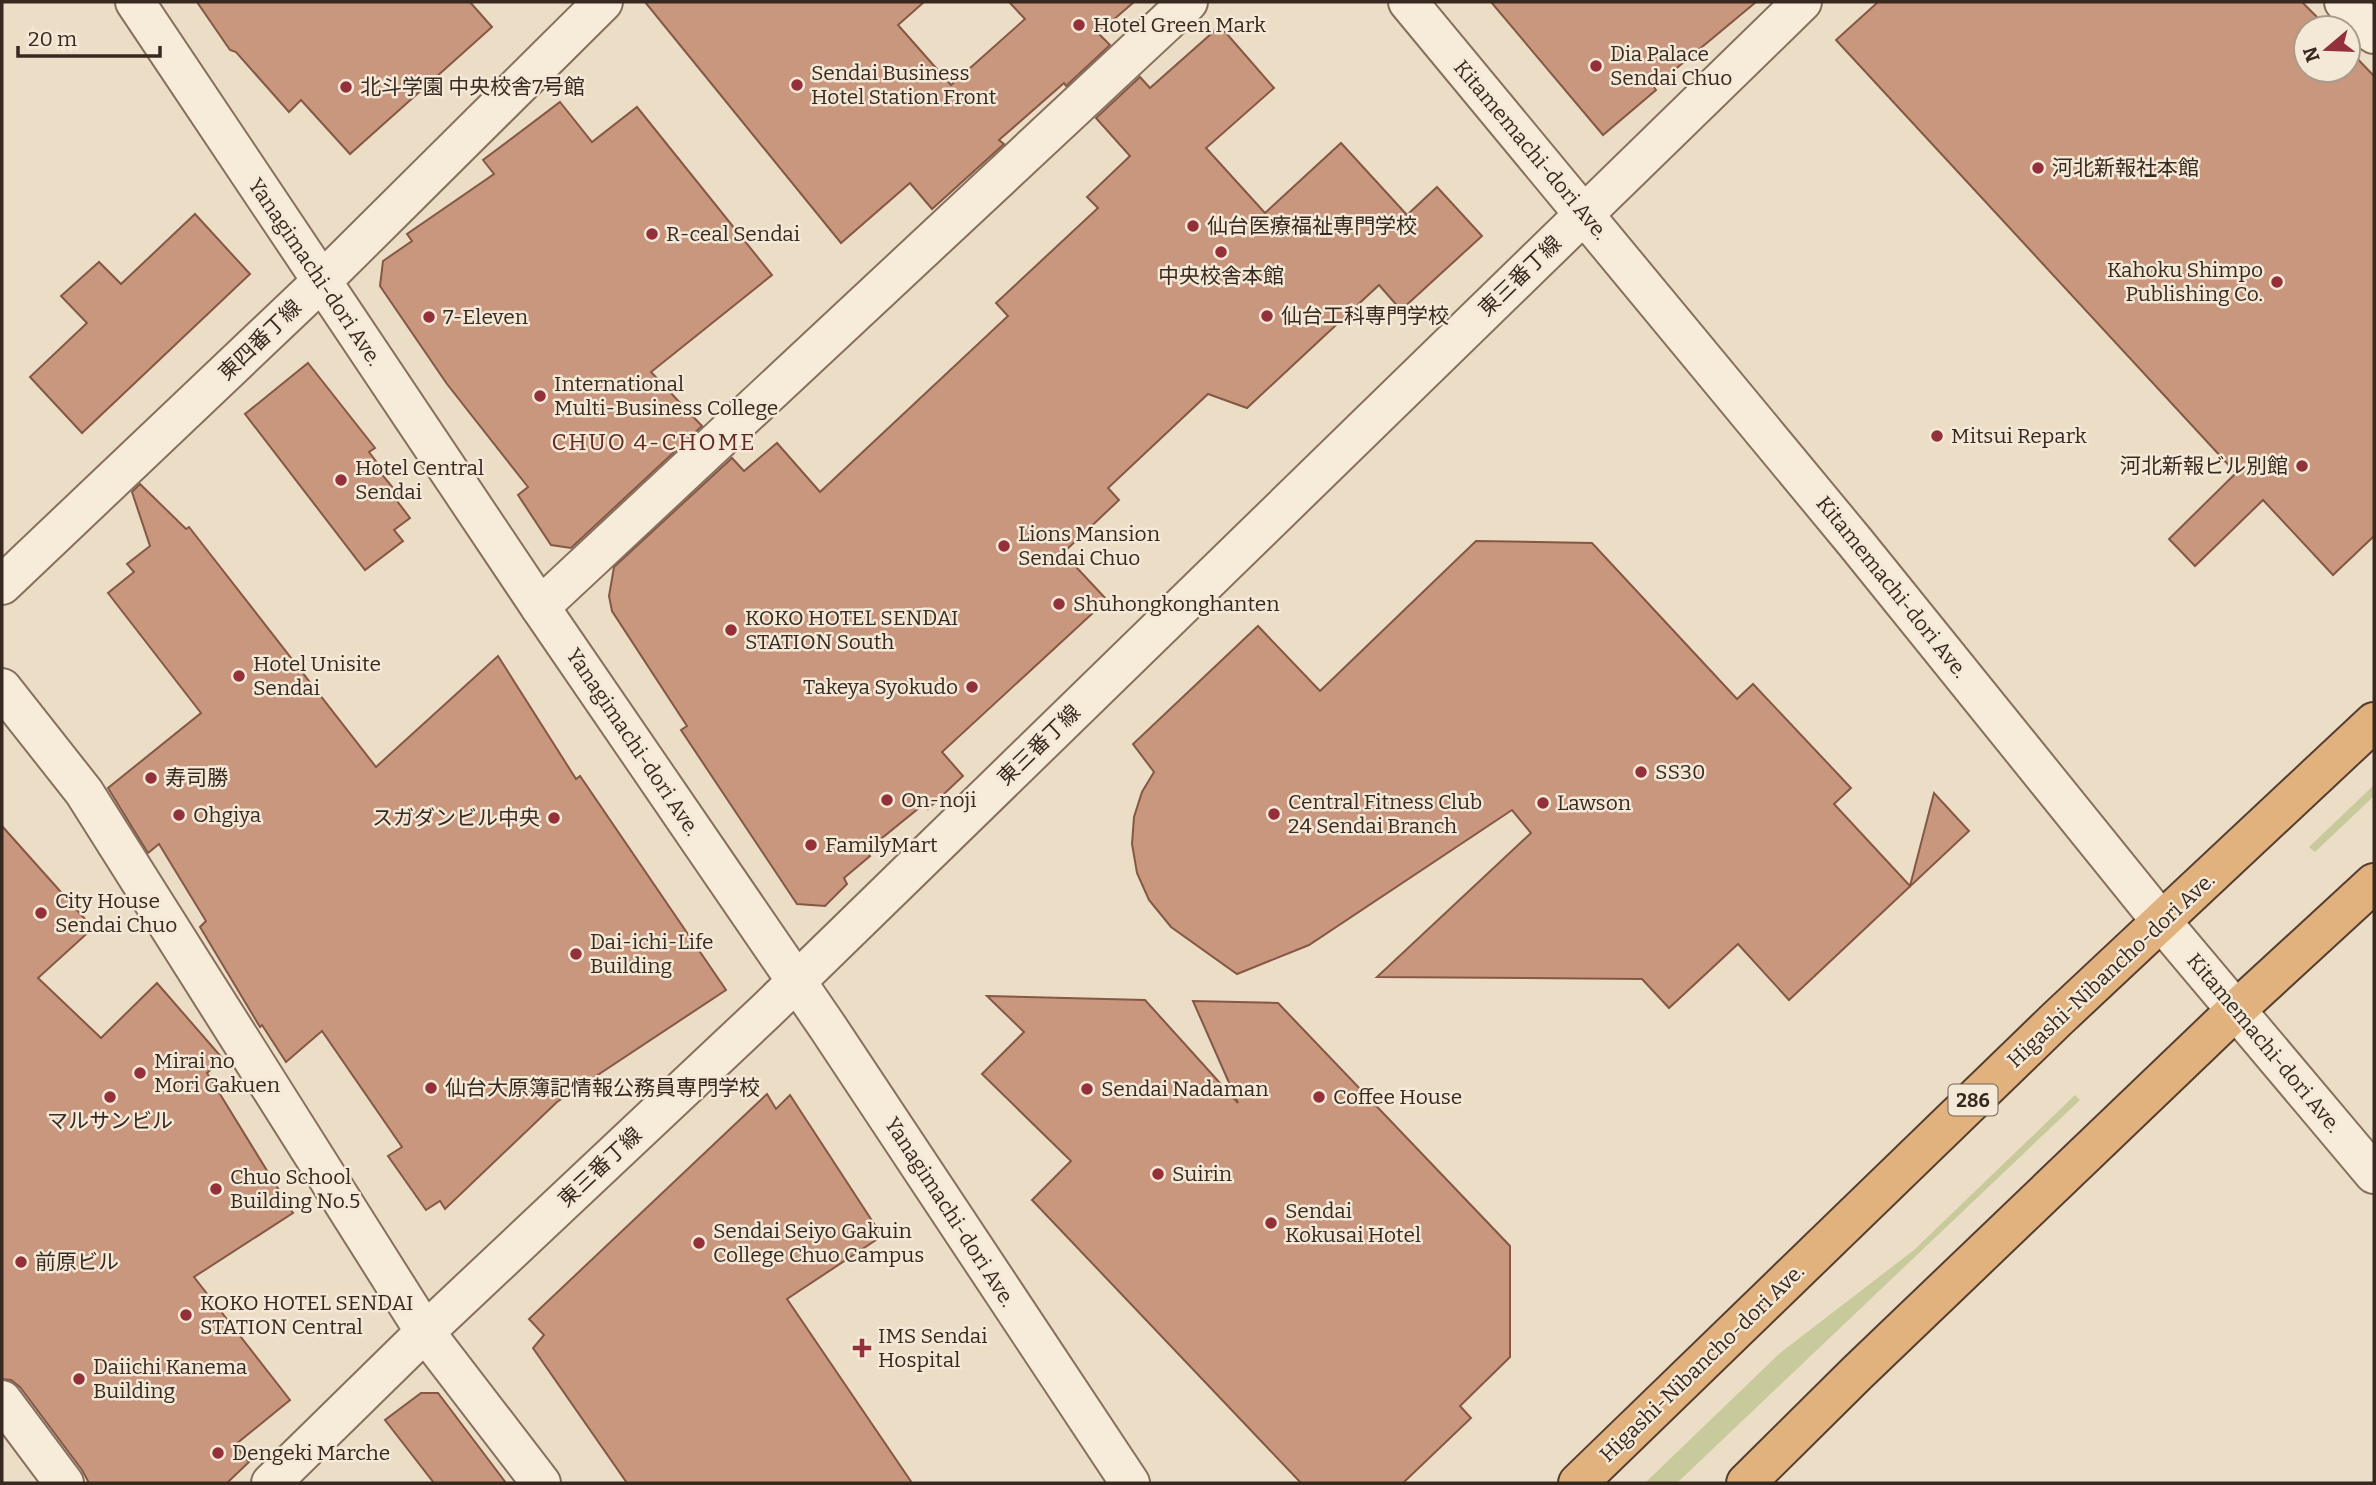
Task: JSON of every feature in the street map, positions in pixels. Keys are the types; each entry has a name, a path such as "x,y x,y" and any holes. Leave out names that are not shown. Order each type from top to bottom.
{"highway":[{"name":"Higashi-Nibancho-dori Ave.","path":"1578,1483 2057,1018 2252,839 2374,722"},
{"path":"1746,1483 2236,1010 2374,883"}],"street":[{"name":"Yanagimachi-dori Ave.","path":"135,2 540,607 796,981 1130,1483"},
{"name":"東四番丁線","path":"2,584 322,281 603,2"},
{"path":"540,607 1188,2"},
{"name":"Kitamemachi-dori Ave.","path":"1408,2 1855,542 2161,921 2374,1174"},
{"name":"東三番丁線","path":"271,1483 425,1332 796,981 1802,2"},
{"path":"2344,2 2374,34"},
{"path":"2,688 84,792 425,1332 541,1483"},
{"path":"2,1400 64,1483"}],"green space":[{"path":"2374,785 2374,796 2315,852 2309,847"},
{"path":"2075,1095 2080,1100 1677,1483 1645,1483 1780,1353 1914,1250"}],"building":[{"name":"北斗学園 中央校舎7号館","path":"197,2 470,2 492,27 350,154 301,100 289,112 236,52 230,50"},
{"path":"645,2 924,2 898,25 951,85 1025,19 1009,2 1134,2 1098,33 1110,45 1066,86 1064,83 999,140 1004,144 932,209 910,183 841,243"},
{"name":"Dia Palace Sendai Chuo","path":"1491,2 1756,2 1654,87 1656,90 1603,135"},
{"path":"1878,2 2302,2 2314,14 2292,14 2292,84 2362,84 2362,64 2374,76 2374,536 2333,575 2263,500 2195,566 2169,539 2236,473 1836,40"},
{"path":"1220,26 1274,88 1206,148 1265,213 1341,143 1407,215 1437,187 1482,236 1401,310 1379,285 1247,408 1208,394 1108,488 1119,500 1063,553 1107,600 942,752 963,776 928,809 924,804 866,851 870,856 844,878 847,884 825,906 797,904 681,730 687,726 612,611 609,596 614,567 732,458 744,471 777,443 820,492 1008,316 996,303 1098,208 1087,197 1130,156 1096,118 1140,77 1150,88"},
{"path":"560,102 592,142 637,107 772,275 651,372 702,426 571,548 551,545 518,495 528,487 447,384 380,286 383,261 412,241 407,234 494,174 483,160"},
{"path":"195,214 250,274 82,433 30,377 87,323 61,296 99,262 121,284"},
{"name":"Hotel Central Sendai","path":"308,363 375,448 369,452 378,464 375,466 398,494 394,497 410,518 394,530 403,541 365,570 245,414"},
{"path":"140,484 186,529 189,527 376,767 498,656 576,779 580,776 726,990 557,1102 445,1209 440,1201 426,1210 388,1156 402,1147 322,1031 286,1062 262,1025 260,1027 200,927 206,921 159,844 148,853 108,788 201,713 108,593 134,572 127,564 150,546 132,492"},
{"name":"SS30","path":"1476,541 1592,543 1737,699 1753,684 1851,788 1834,804 1910,886 1934,793 1969,831 1789,1000 1738,944 1669,1008 1642,979 1377,977 1531,833 1512,810 1309,945 1237,974 1171,927 1149,900 1137,873 1132,844 1134,817 1142,792 1154,772 1133,744 1258,626 1320,691"},
{"path":"2,826 93,928 38,978 101,1038 157,983 223,1059 207,1073 293,1213 194,1277 290,1400 235,1445 249,1462 227,1483 89,1483 20,1387 11,1380 2,1379"},
{"name":"Sendai Kokusai Hotel","path":"987,996 1145,1000 1238,1103 1193,1001 1278,1003 1510,1246 1510,1357 1460,1406 1471,1418 1403,1483 1301,1483 1032,1200 1071,1161 982,1074 1024,1032"},
{"path":"767,1094 776,1109 790,1095 882,1236 787,1299 912,1483 627,1483 533,1348 544,1335 529,1319"},
{"path":"421,1393 438,1393 506,1483 434,1483 385,1420"}],"place":[{"name":"Hotel Green Mark","path":"1079,25"},
{"name":"Dia Palace Sendai Chuo","path":"1596,66"},
{"name":"Sendai Business Hotel Station Front","path":"797,85"},
{"name":"北斗学園 中央校舎7号館","path":"346,87"},
{"name":"河北新報社本館","path":"2038,168"},
{"name":"仙台医療福祉専門学校","path":"1193,226"},
{"name":"R-ceal Sendai","path":"652,234"},
{"name":"中央校舎本館","path":"1221,252"},
{"name":"Kahoku Shimpo Publishing Co.","path":"2277,282"},
{"name":"仙台工科専門学校","path":"1267,316"},
{"name":"7-Eleven","path":"429,317"},
{"name":"International Multi-Business College","path":"540,396"},
{"name":"Mitsui Repark","path":"1937,436"},
{"name":"河北新報ビル別館","path":"2302,466"},
{"name":"Hotel Central Sendai","path":"341,480"},
{"name":"Lions Mansion Sendai Chuo","path":"1004,546"},
{"name":"Shuhongkonghanten","path":"1059,604"},
{"name":"KOKO HOTEL SENDAI STATION South","path":"731,630"},
{"name":"Hotel Unisite Sendai","path":"239,676"},
{"name":"Takeya Syokudo","path":"972,687"},
{"name":"SS30","path":"1641,772"},
{"name":"寿司勝","path":"151,778"},
{"name":"On-noji","path":"887,800"},
{"name":"Lawson","path":"1543,803"},
{"name":"Central Fitness Club 24 Sendai Branch","path":"1274,814"},
{"name":"Ohgiya","path":"179,815"},
{"name":"スガダンビル中央","path":"554,818"},
{"name":"FamilyMart","path":"811,845"},
{"name":"City House Sendai Chuo","path":"41,913"},
{"name":"Dai-ichi-Life Building","path":"576,954"},
{"name":"Mirai no Mori Gakuen","path":"140,1073"},
{"name":"仙台大原簿記情報公務員専門学校","path":"431,1088"},
{"name":"Sendai Nadaman","path":"1087,1089"},
{"name":"マルサンビル","path":"110,1097"},
{"name":"Coffee House","path":"1319,1097"},
{"name":"Suirin","path":"1158,1174"},
{"name":"Chuo School Building No.5","path":"216,1189"},
{"name":"Sendai Kokusai Hotel","path":"1271,1223"},
{"name":"Sendai Seiyo Gakuin College Chuo Campus","path":"699,1243"},
{"name":"前原ビル","path":"21,1262"},
{"name":"KOKO HOTEL SENDAI STATION Central","path":"186,1315"},
{"name":"IMS Sendai Hospital","path":"862,1348"},
{"name":"Daiichi Kanema Building","path":"79,1379"},
{"name":"Dengeki Marche","path":"218,1453"}],"district":[{"name":"CHUO 4-CHOME","path":"654,442"}]}
